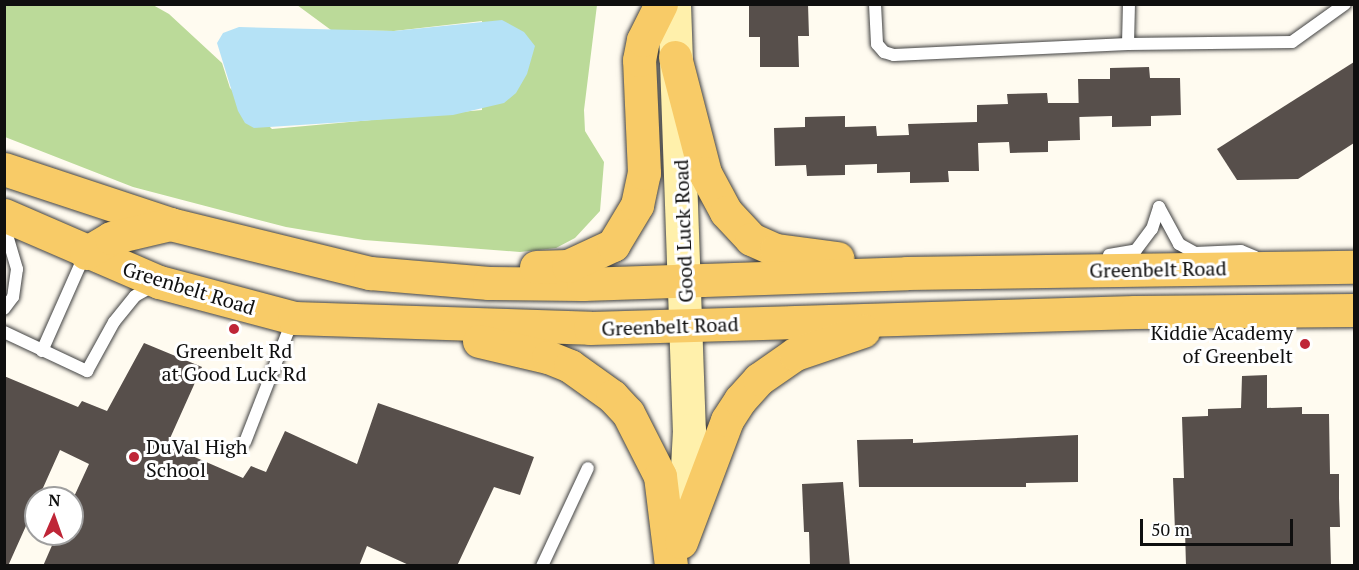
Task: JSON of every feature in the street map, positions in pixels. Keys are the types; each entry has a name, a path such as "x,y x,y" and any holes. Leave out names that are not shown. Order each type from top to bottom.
{"main road":[{"path":"278,251 489,268 568,266 613,245 637,205 644,173 639,60 643,40 661,4"},
{"name":"Good Luck Road","path":"674,4 687,325 688,464 677,558"},
{"path":"675,57 705,173 726,212 751,239 776,250 832,258 1045,271"},
{"name":"Greenbelt Road","path":"4,169 170,224 370,273 489,283 582,284 685,279 1045,271 1354,267"},
{"name":"Greenbelt Road","path":"4,215 86,253 159,282 294,318 372,318 491,328 891,322 1135,312 1354,310"},
{"path":"86,253 111,238 170,224"},
{"path":"372,318 548,357 592,379 628,413 660,476 677,558"},
{"path":"677,558 727,420 759,379 795,354 891,322"}],"lane":[{"path":"875,4 877,44 884,52 894,55 1128,44 1292,42 1345,4"},
{"path":"1128,44 1129,4"},
{"path":"1045,271 1090,255 1136,250 1152,229 1159,207 1179,244 1195,252 1241,251 1282,268"},
{"path":"4,225 16,269 13,297 4,309"},
{"path":"42,351 86,253"},
{"path":"4,332 87,370 114,322 135,296 159,282"},
{"path":"245,442 294,318"},
{"path":"542,566 588,468"}],"green space":[{"path":"4,5 153,5 169,14 222,63 230,88 272,129 482,110 482,21 394,31 331,30 297,5 597,5 584,110 585,131 604,162 600,211 575,238 556,248 520,252 364,240 286,227 133,187 5,137"}],"water":[{"path":"502,20 524,32 535,46 527,74 516,93 504,103 453,115 254,128 245,123 238,111 217,43 223,33 239,27 394,31"}],"building":[{"path":"749,4 808,4 809,36 798,36 799,67 760,67 760,37 749,37"},
{"path":"1354,62 1354,143 1298,179 1237,180 1217,149"},
{"path":"1149,67 1150,78 1180,78 1181,115 1151,116 1151,126 1112,127 1112,116 1079,117 1078,79 1110,79 1110,68"},
{"path":"1047,93 1048,103 1079,103 1080,140 1048,141 1048,152 1010,153 1009,142 978,143 979,171 948,171 949,182 910,183 910,172 877,173 877,164 845,165 845,175 807,176 806,165 775,166 774,128 805,127 805,117 845,116 845,127 876,126 877,136 909,135 908,124 977,122 977,105 1008,104 1007,94"},
{"name":"DuVal High School","path":"144,343 202,367 167,445 243,478 251,466 266,472 285,431 357,464 378,403 534,457 520,495 494,487 457,566 411,566 367,546 359,566 43,566 52,546 84,546 84,486 79,486 89,464 60,450 44,486 24,486 24,530 8,566 4,566 4,376 78,407 82,401 107,411"},
{"path":"1267,375 1267,408 1302,407 1302,414 1329,414 1330,474 1339,474 1340,527 1330,527 1331,566 1186,566 1185,531 1175,531 1173,478 1184,478 1182,417 1208,416 1208,409 1241,408 1242,376"},
{"path":"1078,435 1078,482 1026,483 1026,487 859,487 857,440 913,439 913,443"},
{"path":"843,482 850,566 810,566 809,532 804,532 802,484"}],"place":[{"name":"Greenbelt Rd at Good Luck Rd","path":"234,329"},
{"name":"Kiddie Academy of Greenbelt","path":"1305,344"},
{"name":"DuVal High School","path":"134,457"}]}
